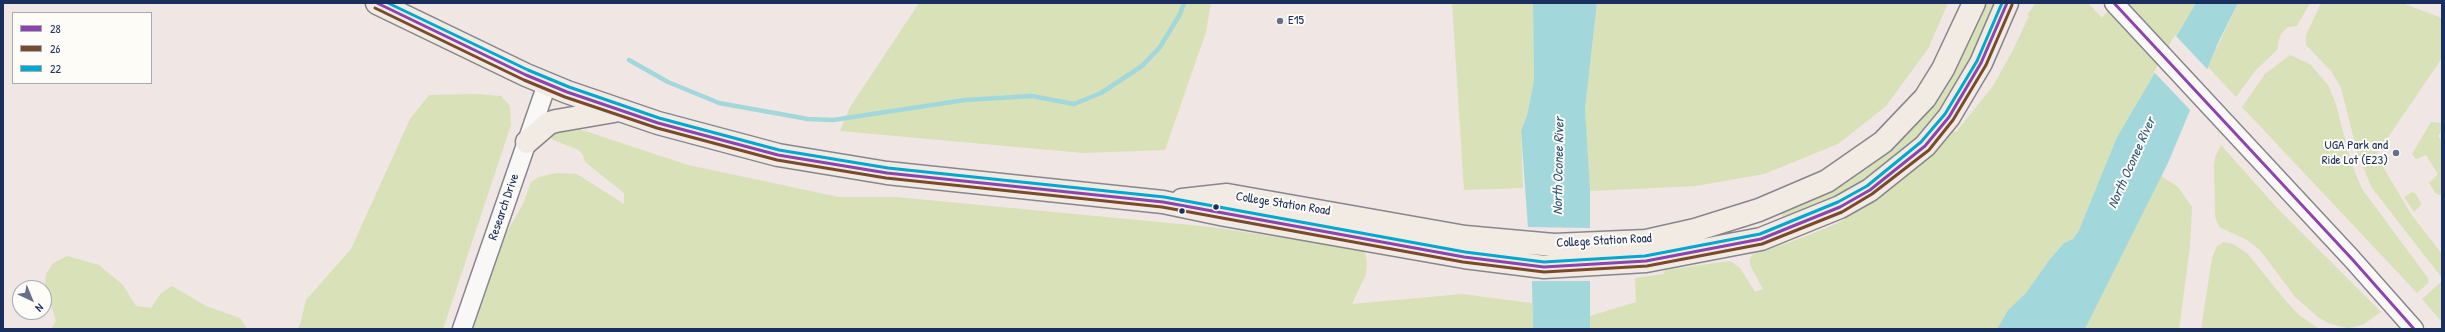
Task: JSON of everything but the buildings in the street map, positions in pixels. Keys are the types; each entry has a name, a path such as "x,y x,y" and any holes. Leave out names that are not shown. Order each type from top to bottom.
{"main road":[{"name":"College Station Road","path":"377,3 547,84 617,110 778,155 831,165 887,173 1163,202 1227,195 1464,247 1554,245 1646,251 1761,239 1840,207 1870,190 1924,146 1949,117 1981,63 2003,13"},
{"name":"College Station Road","path":"1646,251 1695,230 1759,210 1827,181 1857,162 1883,142 1925,98 1943,68 1974,3"},
{"path":"2003,13 2024,3"},
{"path":"527,142 549,123 617,110"}],"street":[{"path":"2114,3 2352,259 2414,329"},
{"name":"Research Drive","path":"462,329 547,84"}],"green space":[{"path":"919,3 1211,3 1206,32 1165,150 1083,153 840,131 850,107"},
{"path":"1452,3 1533,3 1534,80 1527,115 1521,131 1523,188 1464,190"},
{"path":"1597,3 1948,3 1928,49 1886,106 1838,144 1764,174 1696,186 1590,191 1585,109"},
{"path":"1984,3 1999,3 1954,93 1916,140 1862,185 1799,215 1789,215 1790,218 1784,220 1780,210 1786,207 1788,211 1796,204 1853,175"},
{"path":"2036,3 2088,3 2102,18 2114,3 2196,3 2117,137 2079,230 2073,239 2064,243 2050,259 2025,294 2008,310 1997,329 1590,329 1590,316 1636,302 1635,278 1664,274 1665,270 1730,261 1740,268 1755,292 1763,289 1750,265 1750,259 1753,253 1791,242 1836,224 1868,205 1917,167 1952,130 1956,132 1993,86 2013,50 2029,16 2027,15"},
{"path":"2238,3 2310,3 2297,26 2288,27 2281,34 2278,49 2255,71 2236,97 2208,67"},
{"path":"2321,3 2402,3 2442,18 2442,58 2376,155 2411,214 2442,254 2442,278 2372,188 2358,155 2341,88 2331,71 2306,45 2306,35"},
{"path":"2290,55 2310,64 2328,85 2335,101 2351,162 2362,189 2428,278 2428,283 2417,293 2242,107 2265,74"},
{"path":"475,94 501,96 510,106 511,125 443,329 297,329 300,325 306,300 351,249 410,119 429,95"},
{"path":"2431,122 2442,123 2442,131 2438,136 2442,141 2442,194 2440,195 2436,194 2429,183 2438,174 2426,155 2416,159 2412,154"},
{"path":"567,125 688,165 839,197 896,197 1211,227 1362,250 1365,253 1367,261 1366,274 1352,304 1462,294 1532,303 1533,329 471,329 502,241 523,204 531,182 539,177 556,173 577,174 624,204 624,193 585,162 583,155 579,150 553,140 548,134"},
{"path":"2221,145 2278,209 2381,312 2364,324 2355,327 2347,328 2330,324 2318,317 2295,297 2260,250 2247,240 2219,227 2215,216 2214,167 2215,157"},
{"path":"2161,176 2178,187 2192,207 2190,247 2179,329 2085,329"},
{"path":"2412,192 2415,193 2422,204 2414,212 2404,197"},
{"path":"2224,242 2233,244 2247,253 2299,315 2319,329 2201,329 2212,258 2217,246"},
{"path":"67,256 99,265 123,285 136,306 151,308 161,293 172,286 206,306 240,318 247,329 51,329 56,321 52,308 52,280 45,280 46,274 53,263"},
{"path":"2442,281 2442,322 2422,299"}],"water":[{"name":"North Oconee River","path":"1533,3 1597,3 1585,109 1590,188 1590,329 1533,329 1532,283 1521,131 1527,115 1534,80"},
{"name":"North Oconee River","path":"2196,3 2238,3 2219,41 2168,163 2085,329 1997,329 2008,310 2025,294 2050,259 2064,243 2073,239 2079,230 2117,137"}],"pier":[{"path":"2175,35 2209,71 2191,111 2154,72"},
{"path":"1525,227 1592,228 1592,281 1530,281"}],"waterway":[{"path":"629,60 668,82 719,103 808,119 833,120 965,100 1032,96 1074,104 1101,93 1142,66 1160,47 1180,14 1184,3"}],"transit line":[{"name":"28","path":"377,3 526,75 567,92 658,123 778,155 887,173 1163,202 1464,257 1544,267 1646,261 1761,239 1840,207 1870,190 1925,146 1949,117 1981,63 2007,3"},
{"name":"22","path":"388,3 528,70 569,87 659,118 779,150 888,168 1164,197 1465,252 1544,262 1645,256 1760,234 1838,202 1867,186 1921,142 1945,114 1977,61 2002,3"},
{"name":"28","path":"2114,3 2352,259 2414,329"},
{"name":"26","path":"375,8 524,80 565,97 657,128 777,160 886,178 1162,207 1463,262 1544,272 1647,266 1762,244 1842,212 1872,194 1929,150 1953,120 1986,65 2012,5"}],"place":[{"name":"E15","path":"1280,21"},
{"name":"UGA Park and Ride Lot (E23)","path":"2396,153"}]}
